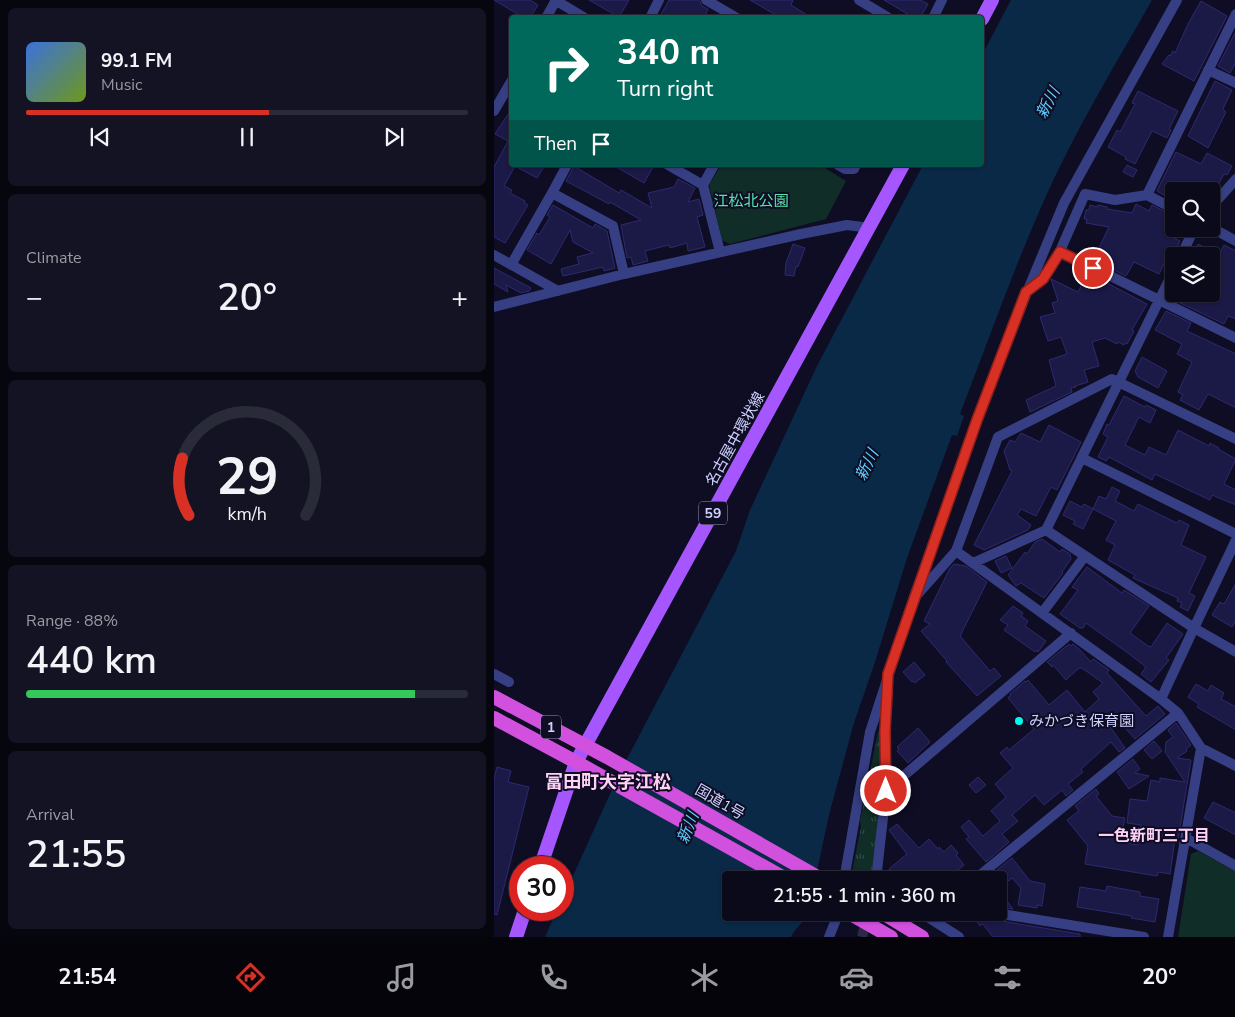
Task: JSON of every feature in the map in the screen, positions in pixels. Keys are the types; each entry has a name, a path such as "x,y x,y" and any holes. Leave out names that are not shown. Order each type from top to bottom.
{"highway":[{"name":"国道1号","path":"494,697 607,757 807,871"},
{"name":"1","path":"494,718 772,871"},
{"path":"863,921 891,937"},
{"path":"896,921 922,937"}],"main road":[{"path":"984,15 992,0"},
{"name":"名古屋中環状線","path":"544,856 576,762 902,167"},
{"path":"516,937 521,921"}],"street":[{"path":"548,15 556,0 580,15"},
{"path":"652,15 659,0"},
{"path":"706,0 732,15"},
{"path":"859,0 884,15"},
{"path":"934,15 942,0"},
{"path":"846,871 870,732 914,598 977,420 1026,292 1064,203 1177,0"},
{"path":"1147,195 1235,14"},
{"path":"1208,70 1235,83"},
{"path":"494,112 509,85"},
{"path":"511,265 566,167"},
{"path":"672,167 703,184"},
{"path":"713,167 703,184 720,252"},
{"path":"842,167 845,169 854,169 855,167"},
{"path":"1220,197 1235,179"},
{"path":"552,192 613,226 624,274"},
{"path":"1026,292 1043,279 1060,252 1085,194 1115,200 1147,195 1165,204"},
{"path":"494,307 624,274 847,225 870,228"},
{"path":"1220,232 1235,240"},
{"path":"1060,252 1235,338"},
{"path":"494,255 558,291"},
{"path":"973,563 1046,530 1165,288"},
{"path":"914,598 956,551 998,437 1112,378 1235,439"},
{"path":"1082,458 1235,534"},
{"path":"1046,530 1194,628 1235,652"},
{"path":"1161,698 1235,540"},
{"path":"956,551 1161,698 1178,713 1201,748 1235,766"},
{"path":"1042,613 1085,556"},
{"path":"886,791 1071,633"},
{"path":"494,674 509,682"},
{"path":"877,871 886,791 885,732 888,674"},
{"path":"985,871 1178,713"},
{"path":"1168,937 1201,748"},
{"path":"1186,838 1235,866"},
{"path":"1007,915 1144,937"},
{"path":"829,937 836,921"},
{"path":"937,921 960,937"}],"green space":[{"name":"江松北公園","path":"720,167 823,167 846,181 826,219 730,244 722,240 709,185"},
{"path":"878,732 883,732 882,793 874,871 852,871 861,827 860,821"},
{"path":"1198,851 1235,871 1235,937 1178,937 1191,854"}],"water":[{"name":"新川","path":"1011,0 1152,0 1067,152 1031,231 1000,309 960,414 964,416 957,436 952,435 907,558 853,726 829,815 817,871 722,871 722,921 803,921 791,937 545,937 552,921 574,921 574,874 619,774 736,551 750,510 817,366 922,167 984,167 984,51"}],"building":[{"path":"494,0 530,0 538,5 532,15 519,15"},
{"path":"589,0 629,0 620,15 615,15"},
{"path":"669,0 699,0 702,6 708,9 705,15 661,15"},
{"path":"750,0 793,0 791,5 807,15 776,15"},
{"path":"884,0 920,0 928,4 922,15 909,15"},
{"path":"1201,1 1227,16 1194,81 1162,64 1173,51 1175,53"},
{"path":"1236,31 1236,62 1230,73 1218,66"},
{"path":"1215,81 1232,90 1223,109 1226,112 1208,148 1188,136"},
{"path":"1138,91 1178,111 1169,129 1171,130 1167,138 1152,131 1135,164 1108,147 1117,130 1120,132 1135,104 1132,103"},
{"path":"509,113 509,167 514,167 504,186 512,190 510,193 525,201 524,203 528,205 505,243 494,237 494,167 508,141 495,134"},
{"path":"1176,152 1201,164 1207,153 1232,166 1220,182 1165,182 1165,196 1157,191"},
{"path":"1127,165 1137,170 1133,177 1123,172"},
{"path":"517,167 544,167 537,178"},
{"path":"573,167 576,167 619,193 621,190 652,208 648,193 674,187 678,179 695,188 688,202 699,199 703,215 697,217 705,247 688,251 687,243 670,248 669,245 645,251 648,261 633,265 631,257 627,258 621,225 641,220 610,202 609,204 566,181"},
{"path":"616,167 653,167 644,183"},
{"path":"1136,204 1149,211 1152,205 1165,212 1165,237 1174,237 1180,241 1177,247 1165,247 1165,262 1159,274 1134,262 1126,276 1093,260 1109,227 1086,223 1087,219 1084,219 1086,210 1089,210 1090,205 1132,213"},
{"path":"553,205 593,228 595,224 607,231 615,268 604,271 603,267 563,276 561,269 579,264 577,257 593,253 573,242 570,230 551,264 527,250 537,233 539,235 550,217 547,215"},
{"path":"793,244 805,248 798,267 796,266 794,276 785,275 786,263"},
{"path":"1224,245 1236,251 1236,319 1228,316 1224,324 1178,302 1220,302 1220,253"},
{"path":"494,268 531,288 529,291 521,293 506,285 508,292 494,284"},
{"path":"1088,273 1147,304 1132,330 1134,331 1127,344 1125,343 1124,345 1118,342 1117,344 1105,338 1092,342 1099,366 1084,370 1088,382 1071,388 1072,392 1030,412 1026,400 1056,386 1049,360 1067,354 1061,337 1048,341 1040,317 1055,313 1052,303 1058,301 1051,279 1078,292"},
{"path":"1166,311 1191,323 1187,331 1236,354 1236,408 1208,394 1199,410 1180,400 1183,395 1178,392 1192,362 1177,354 1182,344 1155,330"},
{"path":"1142,357 1167,371 1158,388 1138,377 1135,371"},
{"path":"1124,396 1145,407 1146,405 1156,410 1150,423 1139,417 1125,445 1145,455 1149,447 1166,455 1178,430 1209,446 1210,443 1236,459 1224,484 1236,490 1236,505 1212,495 1210,500 1155,474 1152,480 1109,457 1106,461 1098,457 1108,437 1103,434 1107,424 1109,425"},
{"path":"1049,425 1081,442 1057,490 1051,487 1036,516 1021,509 1017,515 1031,525 1028,530 984,550 974,545 1012,471 1004,451 1010,440 1015,442 1021,433 1040,442"},
{"path":"1112,487 1120,491 1115,501 1134,511 1138,504 1177,523 1179,520 1189,525 1181,545 1206,557 1189,593 1195,596 1188,611 1180,607 1182,603 1177,601 1178,598 1133,578 1135,575 1108,560 1115,545 1106,540 1116,521 1093,509 1099,496 1106,499"},
{"path":"1070,501 1082,507 1084,504 1093,509 1083,529 1073,524 1075,521 1063,515"},
{"path":"1042,539 1060,552 1062,549 1070,554 1071,559 1044,598 1021,583 1016,586 1008,575 1025,552 1027,554 1035,542"},
{"path":"1006,556 1012,568 1001,573 995,561"},
{"path":"954,564 966,566 987,582 960,636 990,671 994,668 1001,676 977,696 921,631 930,624 924,621 950,568"},
{"path":"1087,567 1122,593 1124,590 1149,606 1130,633 1148,646 1151,647 1167,623 1183,634 1166,658 1169,660 1151,682 1141,674 1146,667 1128,653 1086,623 1083,628 1080,628 1060,614 1078,590 1072,587"},
{"path":"1236,583 1236,621 1232,627 1212,615 1220,602 1224,604"},
{"path":"1013,606 1023,613 1021,616 1028,621 1025,626 1046,641 1038,652 1037,650 1035,652 1004,630 1008,625 1000,620"},
{"path":"1069,644 1071,646 1073,644 1091,662 1093,659 1109,670 1107,673 1146,716 1158,706 1165,714 1135,739 1117,719 1109,725 1125,748 1119,752 1111,742 1081,769 1083,772 1068,784 1073,790 1066,796 1062,790 1044,805 1035,795 1012,815 1018,821 1002,834 1009,842 986,862 966,839 969,837 961,827 969,820 983,836 1000,821 991,811 1006,797 995,784 1013,768 1000,753 1007,747 1009,750 1034,729 1008,698 1010,694 1028,680 1049,705 1067,690 1085,712 1099,699 1093,692 1103,683 1082,668 1079,668 1066,680 1053,665 1052,667 1047,662"},
{"path":"914,662 925,675 915,683 903,672"},
{"path":"1196,684 1208,691 1211,685 1224,693 1221,699 1236,707 1236,730 1197,707 1199,704 1188,697"},
{"path":"1176,723 1191,745 1186,749 1187,751 1177,758 1191,760 1178,840 1175,839 1170,874 1158,872 1157,876 1085,864 1088,846 1067,820 1079,811 1075,806 1096,789 1099,794 1096,796 1112,816 1125,818 1120,842 1138,845 1141,825 1127,823 1130,799 1147,801 1151,780 1160,782 1160,778 1185,782 1165,752 1166,742 1173,737 1168,730"},
{"path":"918,728 930,742 908,763 897,751 899,749 897,747"},
{"path":"1154,741 1162,751 1152,759 1144,750"},
{"path":"1133,759 1140,769 1135,773 1149,776 1129,789 1117,772"},
{"path":"497,767 511,771 508,782 529,787 512,856 509,856 509,867 497,915 494,914 494,779"},
{"path":"978,777 986,785 976,793 969,785"},
{"path":"1213,802 1236,813 1236,835 1204,818"},
{"path":"897,824 919,848 929,839 938,849 939,847 944,852 951,845 958,853 956,855 964,865 957,871 891,871 889,869 907,854 889,830"},
{"path":"1012,858 1030,881 1045,884 1042,906 1037,905 1037,908 1018,905 1021,888 1012,878 1007,882 1007,871 998,871 998,869"},
{"path":"1107,886 1140,892 1140,896 1159,899 1155,922 1131,918 1132,916 1077,907 1080,887 1106,891"},
{"path":"1007,901 1013,909 1007,908"},
{"path":"976,921 1001,921 1080,934 1080,937 993,937 983,924 980,926"}],"tunnel":[{"path":"862,937 866,921"}],"place":[{"name":"みかづき保育園","path":"1019,721"}],"district":[{"name":"富田町大字江松","path":"608,782"},
{"name":"一色新町三丁目","path":"1154,836"}],"route":[{"path":"886,791 885,732 888,674 977,420 1026,292 1043,279 1060,252 1093,268"}]}
